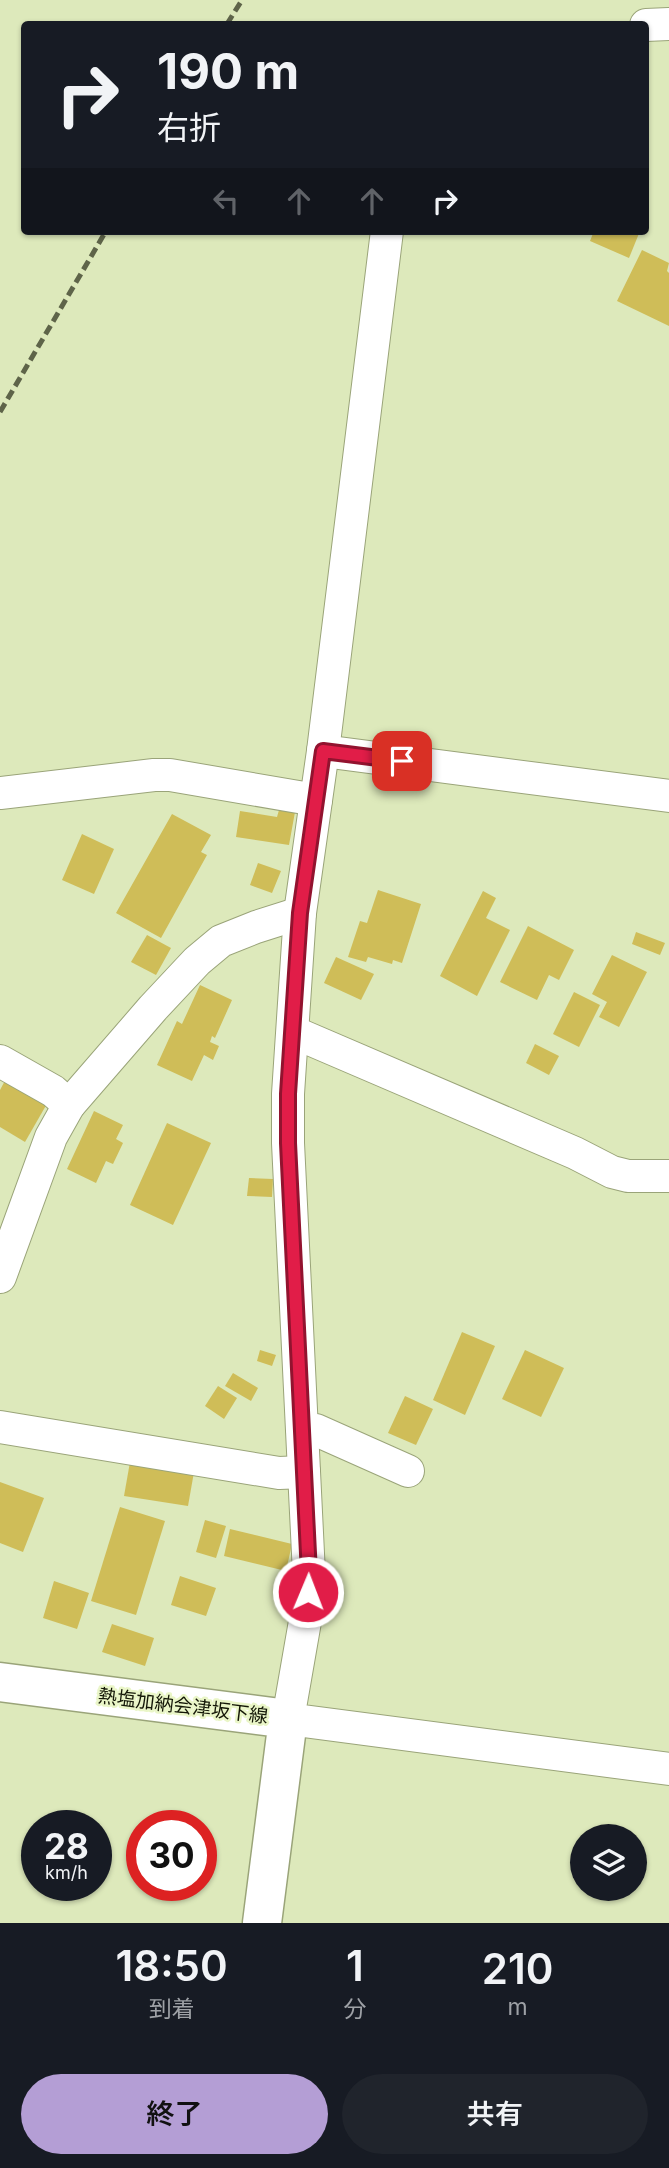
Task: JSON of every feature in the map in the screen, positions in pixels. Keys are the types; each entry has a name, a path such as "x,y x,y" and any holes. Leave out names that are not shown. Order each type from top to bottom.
{"main road":[{"name":"熱塩加納会津坂下線","path":"0,1682 288,1720 262,1923"}],"street":[{"path":"649,24 669,24"},
{"path":"387,235 323,751 300,913 288,1094 288,1143 309,1574 307,1610 288,1720 669,1769"},
{"path":"323,751 669,796"},
{"path":"0,793 170,775 316,800"},
{"path":"0,1277 51,1138 69,1105 197,961 221,940 300,913"},
{"path":"293,1032 575,1153 612,1172 628,1176 669,1176"},
{"path":"0,1060 53,1091 69,1105"},
{"path":"0,1427 279,1473 304,1472"},
{"path":"302,1428 316,1430 408,1471"}],"building":[{"path":"592,235 638,235 629,258 590,241"},
{"path":"642,250 669,263 669,326 617,301"},
{"path":"279,810 295,812 289,845 236,837 240,811 277,817"},
{"path":"172,814 211,835 201,852 207,855 161,938 116,913"},
{"path":"82,834 114,849 94,894 62,880"},
{"path":"258,863 281,871 272,893 250,885"},
{"path":"378,890 421,904 402,963 393,960 392,964 368,957 366,962 348,957 360,921 367,923"},
{"path":"483,891 496,898 486,918 510,930 477,996 440,976"},
{"path":"528,926 574,950 559,980 549,975 537,1000 500,982"},
{"path":"636,932 665,943 660,955 632,944"},
{"path":"147,935 171,948 156,975 131,962"},
{"path":"612,955 647,972 619,1027 599,1017 607,1002 592,994"},
{"path":"336,957 374,974 361,1000 324,983"},
{"path":"200,985 232,1000 215,1038 212,1036 210,1042 219,1046 213,1060 204,1055 192,1081 157,1065 177,1021 182,1024"},
{"path":"574,992 600,1005 579,1047 553,1034"},
{"path":"535,1044 559,1056 549,1075 526,1063"},
{"path":"7,1077 48,1102 25,1142 0,1127 0,1090"},
{"path":"94,1111 123,1125 116,1139 123,1143 113,1164 106,1161 96,1183 67,1169"},
{"path":"167,1123 211,1143 173,1225 130,1205"},
{"path":"249,1178 273,1179 272,1197 247,1196"},
{"path":"462,1332 495,1346 465,1415 433,1400"},
{"path":"260,1350 276,1355 272,1366 257,1361"},
{"path":"525,1350 564,1368 541,1417 502,1399"},
{"path":"233,1373 258,1388 251,1401 225,1386"},
{"path":"218,1386 237,1398 224,1419 205,1406"},
{"path":"405,1396 433,1409 416,1445 388,1433"},
{"path":"130,1462 194,1472 188,1506 124,1496"},
{"path":"0,1482 44,1498 23,1552 0,1543"},
{"path":"120,1507 165,1521 136,1615 91,1601"},
{"path":"205,1520 226,1526 216,1558 196,1552"},
{"path":"230,1529 292,1544 286,1571 224,1556"},
{"path":"180,1576 216,1588 206,1616 171,1605"},
{"path":"54,1581 89,1593 77,1629 43,1618"},
{"path":"112,1624 154,1638 145,1666 102,1652"}],"railway":[{"path":"229,21 242,0"},
{"path":"0,412 104,235"}],"route":[{"path":"308,1592 288,1143 288,1094 300,913 323,751 402,761"}]}
